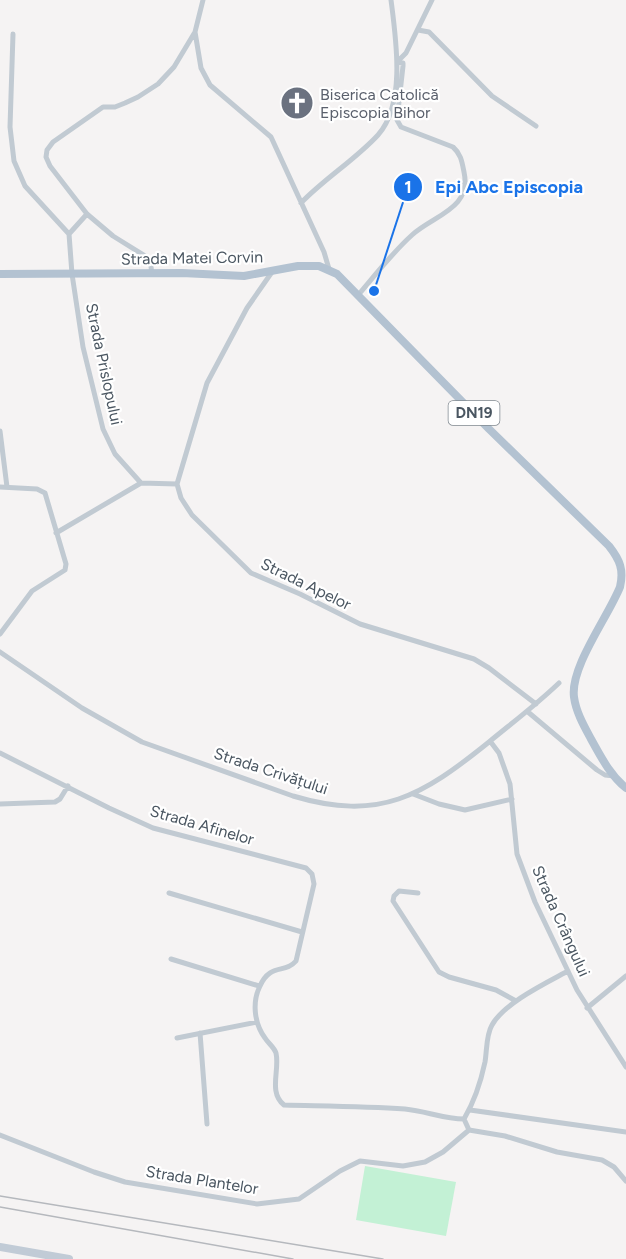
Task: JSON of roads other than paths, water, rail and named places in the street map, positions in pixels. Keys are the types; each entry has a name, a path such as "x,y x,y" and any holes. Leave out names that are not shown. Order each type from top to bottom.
{"main road":[{"name":"Strada Matei Corvin","path":"0,274 244,276 298,266 319,266 329,269"},
{"name":"DN19","path":"329,269 338,274 359,294 489,429 609,546 624,568 615,599 579,666 573,685 582,723 614,776 626,788"}],"street":[{"path":"152,274 150,259 113,236 87,214 50,166 46,157 47,150 53,142 103,107 115,107 125,103 159,84 174,68 195,32 203,0"},
{"path":"301,203 315,188 367,146 387,123 393,110 397,46 391,0"},
{"path":"397,62 406,53 432,0"},
{"path":"418,30 429,32 492,96 536,126"},
{"path":"195,32 201,68 210,85 271,137 324,252 329,269"},
{"path":"13,34 10,127 14,160 25,186 69,234 87,214"},
{"path":"359,294 413,234 443,215 465,193 465,178 458,151 399,124 400,80 403,66 397,62"},
{"name":"Strada Prislopului","path":"69,234 72,274 83,347 103,429 115,454 141,483"},
{"path":"56,533 141,483 177,484 207,383 247,308 272,272"},
{"path":"0,431 7,487"},
{"name":"Strada Apelor","path":"177,484 181,498 192,515 251,573 360,624 474,659 536,704"},
{"path":"0,487 42,490 66,559 65,570 32,591 0,634"},
{"name":"Strada Crivățului","path":"0,652 82,708 142,742 293,796 334,806 366,807 384,804 426,789 458,768 528,712 559,683"},
{"path":"528,712 597,770 605,775 614,776"},
{"name":"Strada Crângului","path":"490,741 499,753 506,769 521,867 535,902 587,1008 626,1067"},
{"name":"Strada Afinelor","path":"0,753 153,828 306,868 312,874 314,884 296,961 287,968 275,969 259,986"},
{"path":"0,804 55,802 60,799 68,786"},
{"path":"413,794 439,804 465,810 512,799"},
{"path":"418,893 399,891 393,901 439,972 496,990 516,1001"},
{"path":"169,893 302,932"},
{"path":"171,959 259,986 255,1006 257,1022 261,1032 275,1051 276,1095 284,1105 406,1109 428,1112 449,1119 464,1119"},
{"path":"464,1119 470,1110 483,1068 490,1027 494,1021 516,1001 568,971"},
{"path":"587,1008 626,976"},
{"path":"177,1038 257,1022"},
{"path":"200,1033 207,1124"},
{"path":"470,1110 626,1132"},
{"path":"464,1119 469,1130 505,1136 557,1152 602,1160 614,1167 626,1181"},
{"name":"Strada Plantelor","path":"0,1135 125,1182 257,1204 299,1199 340,1171 360,1161 403,1166 425,1162 443,1152 469,1130"},
{"path":"0,1247 69,1259"}],"railway":[{"path":"0,1196 383,1259"},
{"path":"0,1207 293,1259"}],"place":[{"name":"Biserica Catolică Episcopia Bihor","path":"297,103"},
{"name":"Epi Abc Episcopia","path":"374,291"}]}
